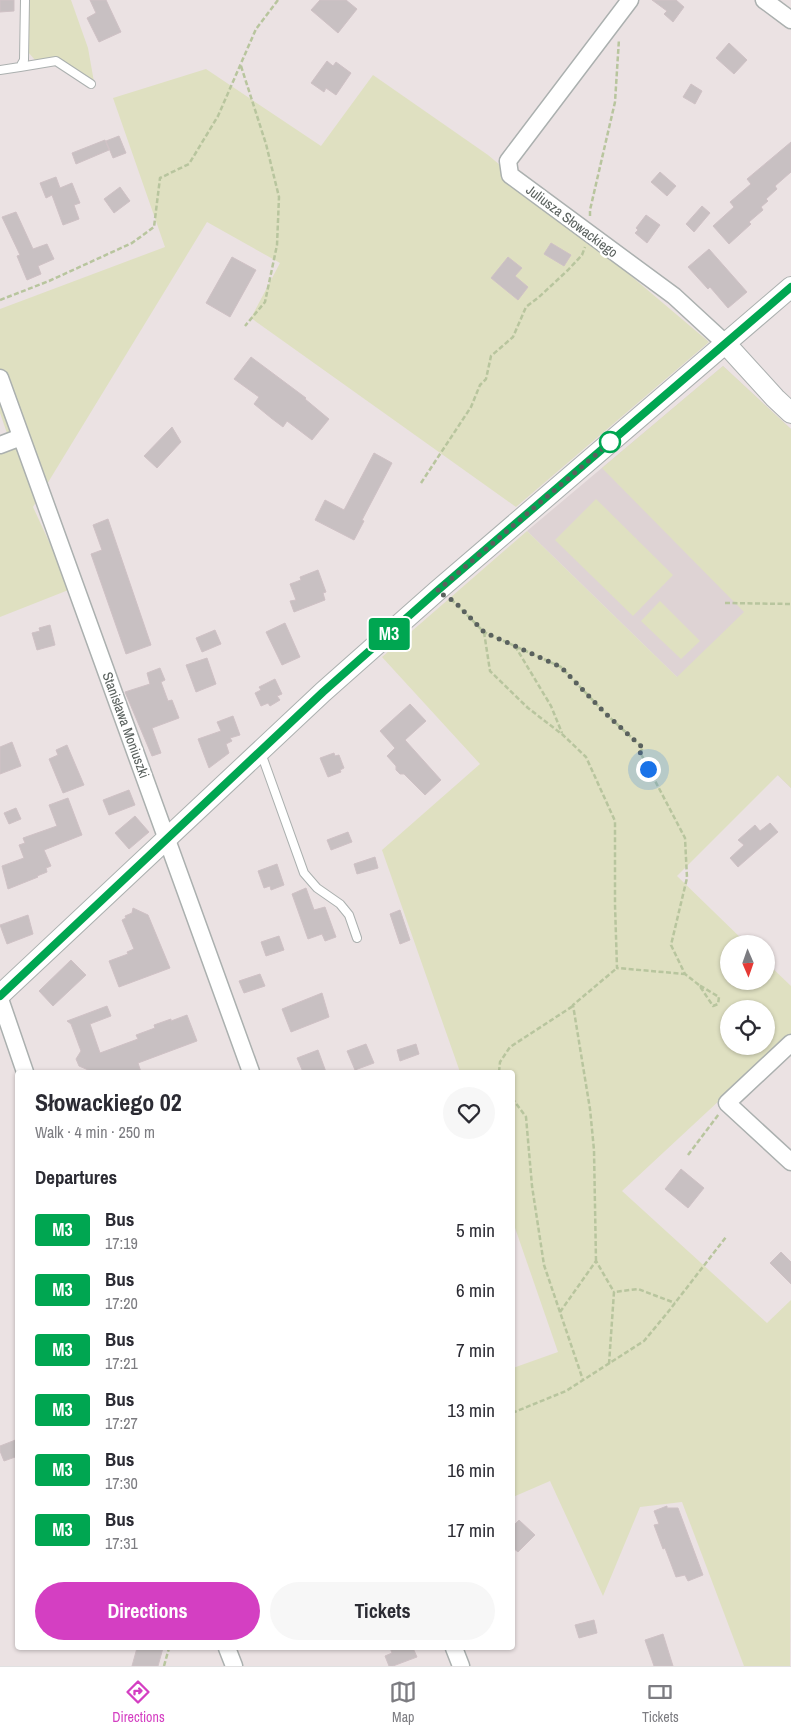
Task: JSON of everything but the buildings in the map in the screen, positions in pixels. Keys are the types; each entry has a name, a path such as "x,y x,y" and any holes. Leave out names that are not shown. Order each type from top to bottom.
{"street":[{"name":"Juliusza Słowackiego","path":"630,0 508,161 510,175 674,296 725,343 791,413"},
{"path":"764,0 791,20"},
{"path":"24,1070 0,997 323,692 437,591 791,287"},
{"name":"Stanisława Moniuszki","path":"0,378 250,1070"},
{"path":"0,446 21,437"},
{"path":"791,1043 728,1102 791,1162"},
{"path":"228,1650 234,1666"},
{"path":"455,1650 461,1666"}],"lane":[{"path":"20,66 24,60 24,0"},
{"path":"24,57 34,64"},
{"path":"0,70 56,61 91,84"},
{"path":"261,752 304,873 316,888 340,904 349,914 357,938"}],"path":[{"path":"0,300 132,243 154,227 160,178 188,164 218,116 256,29 278,0"},
{"path":"421,483 472,407 480,385 486,379 491,356 513,337 526,307 539,297 582,255 591,235 590,210 615,102 620,38"},
{"path":"240,65 266,144 279,197 277,245 265,302 245,326"},
{"path":"437,591 455,602 484,632 561,667 606,714 643,748 640,752 686,838 687,878 671,945 685,974 719,997 718,1004 713,1006 699,985"},
{"path":"725,603 791,604"},
{"path":"484,632 490,672 528,708 586,757 615,821 614,904 617,968"},
{"path":"514,644 551,706 562,735"},
{"path":"499,1070 500,1062 510,1047 573,1005 617,968 685,974"},
{"path":"573,1005 590,1109 594,1150 596,1261 614,1292 609,1364"},
{"path":"515,1102 526,1117 532,1186 544,1265 583,1380"},
{"path":"688,1156 728,1102"},
{"path":"515,1412 566,1391 644,1341 726,1237"},
{"path":"560,1312 596,1261"},
{"path":"614,1292 638,1289 675,1303"},
{"path":"164,1666 168,1650"}],"shaded area":[{"path":"723,366 791,429 791,788 527,531"}],"green space":[{"path":"28,0 71,0 88,48 94,82 55,57 35,60 28,52"},
{"path":"206,69 321,146 373,75 488,155 709,342 516,507 251,318 280,263 207,222 33,507 71,589 0,617 0,439 8,436 0,413 0,309 165,247 113,98"},
{"path":"723,366 791,429 791,788 778,775 677,876 738,935 720,935 720,990 775,990 775,971 791,986 791,1034 775,1049 775,1000 720,1000 720,1055 768,1055 622,1191 767,1323 791,1300 790,1666 744,1666 682,1502 640,1507 603,1596 550,1481 515,1496 515,1367 558,1352 515,1228 515,1070 459,1070 382,850 480,764 382,657 527,531 677,677 744,612 602,468"},
{"path":"596,499 673,575 633,616 555,540"},
{"path":"660,601 700,641 681,659 641,621"}],"bus line":[{"name":"M3","path":"0,996 323,692 437,591 791,287"}],"route":[{"path":"610,442 613,440 437,591 455,602 484,632 528,650 561,667 606,714 643,748 640,752 648,769"}]}
